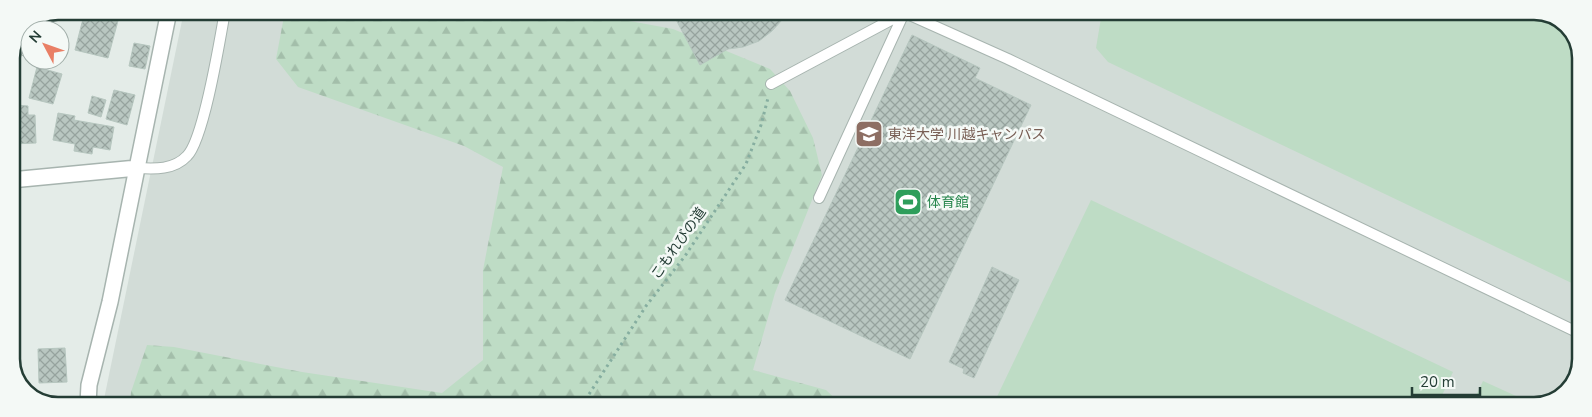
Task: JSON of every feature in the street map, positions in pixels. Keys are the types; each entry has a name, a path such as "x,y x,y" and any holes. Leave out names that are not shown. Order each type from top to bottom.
{"street":[{"path":"88,397 89,385 110,302 167,20"},
{"path":"20,179 137,168"}],"lane":[{"path":"137,168 165,169 188,155 202,122 224,20"},
{"path":"771,84 890,20"},
{"path":"819,198 900,20"},
{"path":"919,20 1008,59 1572,330"}],"path":[{"name":"こもれびの道","path":"587,397 646,306 685,256 746,164 762,125 771,84"}],"shaded area":[{"name":"東洋大学 川越キャンパス","path":"182,20 1534,20 1549,23 1557,28 1567,39 1571,50 1572,359 1570,371 1563,384 1551,393 1542,396 104,397"}],"green space":[{"path":"283,20 624,20 673,29 770,69 790,91 813,138 822,175 775,293 753,370 826,390 833,397 131,397 147,345 174,347 302,372 442,393 483,360 483,270 503,167 464,146 298,87 276,59"},
{"path":"1101,20 1534,20 1549,23 1563,33 1569,43 1572,55 1572,283 1108,62 1096,48"},
{"path":"1091,200 1453,372 1441,397 997,397"},
{"path":"1483,381 1518,397 1475,397"}],"building":[{"path":"83,20 118,20 108,58 75,50"},
{"path":"676,20 782,20 759,41 743,47 728,49 700,65"},
{"name":"体育館","path":"912,35 980,68 975,78 1031,105 910,359 785,300"},
{"path":"134,43 150,46 145,69 129,66"},
{"path":"36,70 48,70 62,74 53,104 29,98"},
{"path":"114,90 135,95 127,125 106,119"},
{"path":"92,96 106,100 101,117 88,113"},
{"path":"20,105 28,106 28,115 35,115 36,143 20,144"},
{"path":"58,113 75,116 74,120 114,127 110,150 93,147 92,154 74,151 75,144 53,140"},
{"path":"992,267 1019,280 974,378 963,373 964,369 949,362"},
{"path":"65,348 67,382 39,383 38,349"}],"place":[{"name":"東洋大学 川越キャンパス","path":"869,134"},
{"name":"体育館","path":"908,202"}]}
